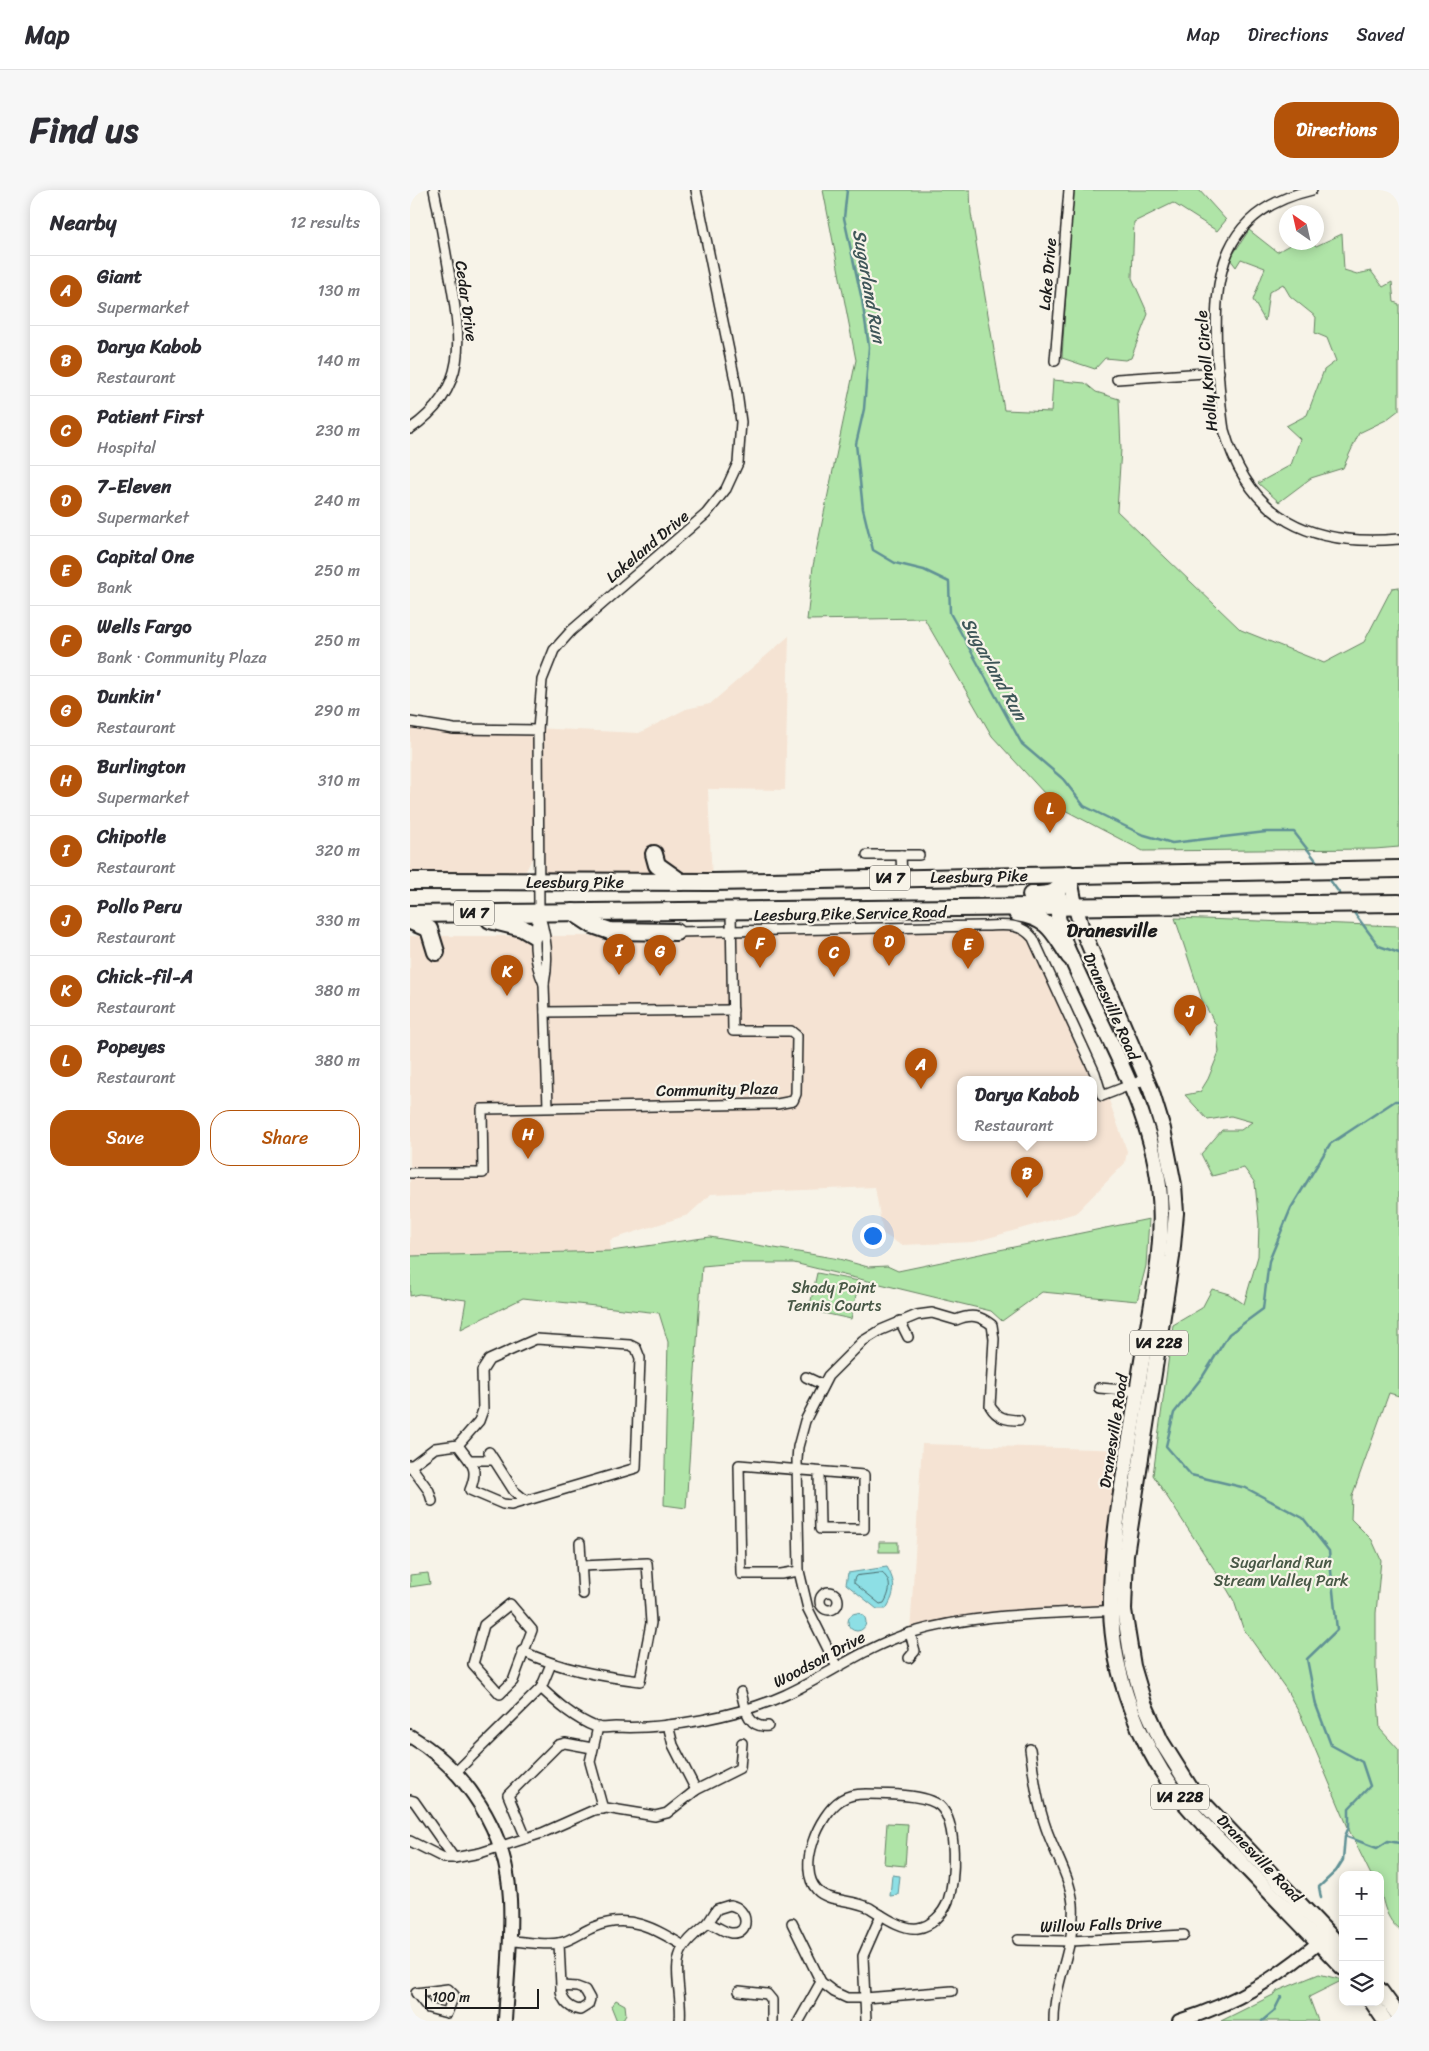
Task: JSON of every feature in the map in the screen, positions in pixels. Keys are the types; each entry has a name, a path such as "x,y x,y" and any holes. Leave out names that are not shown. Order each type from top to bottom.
{"highway":[{"path":"654,854 657,865 681,882"},
{"name":"Leesburg Pike","path":"411,880 538,883 681,882 1395,869"},
{"path":"814,910 870,901 1052,895 1060,888 1069,874"},
{"name":"Leesburg Pike","path":"410,914 731,912 1058,905 1318,905 1399,903"},
{"path":"1365,904 1399,908"},
{"path":"968,907 1040,918 1050,926 1070,957"},
{"path":"573,912 597,927 610,931 676,932"},
{"path":"459,914 507,923 522,928 534,935"},
{"path":"410,921 429,929 436,952"}],"main road":[{"name":"Dranesville Road","path":"1069,874 1058,905 1060,926 1070,957 1130,1087 1148,1133 1156,1170 1160,1207 1158,1269 1115,1537 1117,1610 1138,1683 1152,1721 1172,1760 1203,1804 1324,1939 1339,1962"},
{"name":"Dranesville Road","path":"1069,874 1075,905 1086,938 1146,1079 1170,1156 1176,1213 1165,1310 1117,1610"},
{"name":"Dranesville Road","path":"1324,1939 1339,1947"},
{"path":"1384,1995 1399,2016"},
{"path":"1375,2006 1385,2021"}],"street":[{"name":"Cedar Drive","path":"410,429 432,411 445,393 455,372 459,353 456,309 434,190"},
{"name":"Lakeland Drive","path":"539,912 538,730 544,673 554,650 578,624 706,514 726,490 739,460 741,422 736,385 696,190"},
{"name":"Lake Drive","path":"1055,361 1069,190"},
{"name":"Holly Knoll Circle","path":"1312,190 1291,196 1265,209 1244,227 1228,250 1219,276 1216,296 1218,372 1222,415 1229,447 1246,481 1270,509 1294,525 1326,537 1358,542 1399,539"},
{"path":"1117,379 1218,372"},
{"path":"410,722 454,730 538,730"},
{"path":"867,855 918,855"},
{"path":"901,855 902,878"},
{"path":"945,907 946,926"},
{"path":"539,912 534,935 536,968 544,984"},
{"path":"539,912 546,934 547,968 544,984 548,1107"},
{"name":"Community Plaza","path":"410,1173 483,1173 482,1108 777,1104 792,1101 796,1094 796,1036 791,1031 733,1031 731,912"},
{"name":"Leesburg Pike Service Road","path":"676,932 946,926 1014,926 1025,928 1033,938 1096,1076"},
{"path":"546,1012 732,1010"},
{"path":"1130,1087 1146,1079"},
{"name":"Leesburg Pike Service Road","path":"1097,1080 1102,1096 1130,1087"},
{"path":"837,1667 808,1609 799,1571 797,1470 801,1434 823,1385 839,1364 863,1341 900,1321 932,1313 956,1320 968,1315 982,1317 992,1325 994,1339 990,1406 994,1413 1001,1418 1020,1420"},
{"path":"900,1321 908,1338"},
{"path":"432,1501 429,1491 410,1466 435,1448 458,1445 482,1416 482,1371 489,1360 536,1339 630,1345 636,1348 640,1358 636,1468 507,1505 470,1490 475,1470 471,1460 458,1445"},
{"path":"806,1377 823,1385"},
{"path":"1099,1388 1137,1391"},
{"path":"489,1452 514,1491 525,1500"},
{"path":"471,1460 494,1460"},
{"path":"799,1571 781,1574 741,1574 739,1465 819,1473 864,1475 864,1529 820,1529 819,1473"},
{"path":"580,1543 583,1594"},
{"path":"522,1651 551,1664 594,1675 640,1681 650,1623 647,1563 582,1566"},
{"path":"808,1609 820,1603"},
{"path":"510,1604 532,1630 522,1651 513,1681 500,1694 473,1664 484,1625 510,1604"},
{"name":"Woodson Drive","path":"541,1688 574,1716 598,1728 637,1728 668,1724 746,1710 784,1696 879,1645 910,1633 960,1622 1018,1615 1117,1610"},
{"path":"909,1658 915,1651 910,1633"},
{"path":"456,1772 541,1688 551,1664"},
{"path":"742,1692 746,1710 756,1726 768,1726"},
{"path":"668,1724 673,1745 696,1790"},
{"path":"598,1728 590,1762 603,1809"},
{"path":"410,1736 430,1749 456,1772 478,1801 500,1846 510,1892 505,2021"},
{"path":"526,1838 508,1794 558,1745 564,1743 592,1748"},
{"path":"410,1842 444,1858 454,1858 526,1838 594,1810 603,1809 655,1816 667,1813 696,1790 740,1768 742,1744"},
{"path":"1030,1749 1040,1811 1070,1889 1073,1918 1071,1941 1058,1986 1054,2021"},
{"path":"875,1794 918,1798 935,1803 940,1806 949,1820 954,1838 948,1901 940,1915 932,1922 918,1928 908,1928 881,1915 856,1901 824,1896 814,1887 811,1878 810,1851 818,1829 832,1807 848,1796 875,1794"},
{"path":"410,1800 414,1802 454,1858"},
{"path":"866,2021 863,1956 881,1915"},
{"path":"509,1941 559,1943 609,1922 628,1920 650,1926 684,1946"},
{"path":"680,2021 681,2001 677,1966 684,1946 708,1923"},
{"path":"792,1924 821,1982 834,1992 847,1998 952,1991"},
{"name":"Willow Falls Drive","path":"1018,1940 1071,1941 1184,1935"},
{"path":"1179,2021 1212,2010 1254,1990 1324,1939"},
{"path":"559,1943 561,1986"},
{"path":"799,2021 821,1982"},
{"path":"739,1991 767,1994 772,2000 772,2021"}],"shaded area":[{"path":"789,636 785,790 708,789 712,882 538,883 537,849 526,871 410,881 410,722 639,733 686,709 710,704"},
{"path":"1014,929 1041,942 1091,1050 1127,1151 1125,1163 1076,1213 974,1242 901,1245 883,1234 875,1187 711,1194 688,1215 610,1240 611,1251 410,1256 410,936 620,936"},
{"path":"922,1444 1129,1450 1111,1610 1026,1614 910,1633"}],"green space":[{"path":"823,190 970,190 971,213 1004,410 1051,412 1053,380 1085,383 1096,392 1119,399 1121,449 1117,511 1241,630 1324,663 1364,642 1392,588 1399,587 1399,847 1375,849 1143,851 1055,805 992,736 924,618 807,620 813,566 856,360"},
{"path":"1072,190 1199,190 1226,220 1217,231 1173,203 1134,222 1132,278 1148,314 1131,358 1125,360 1105,358 1095,369 1062,358"},
{"path":"1249,230 1277,252 1281,250 1324,250 1324,242 1342,234 1344,270 1357,274 1371,271 1383,287 1392,282 1394,302 1399,304 1399,410 1386,420 1359,433 1343,468 1311,478 1279,502 1258,483 1291,465 1300,439 1286,426 1307,415 1324,370 1336,361 1327,338 1315,333 1316,317 1290,296 1283,284 1269,292 1265,321 1253,300 1265,268 1241,259 1236,267 1230,259"},
{"name":"Sugarland Run Stream Valley Park","path":"1175,918 1399,926 1399,1396 1389,1393 1352,1496 1351,1519 1372,1540 1381,1560 1376,1613 1376,1670 1380,1729 1399,1750 1399,1929 1386,1912 1384,1904 1384,1871 1369,1871 1350,1832 1302,1718 1286,1689 1243,1628 1234,1601 1227,1589 1153,1475 1173,1325 1202,1308 1212,1289 1229,1294 1244,1304 1258,1256 1259,1224 1255,1183 1244,1168 1212,1176 1201,1154 1222,1130 1241,1130 1252,1122 1231,1116 1208,1120 1185,1095 1200,1092 1208,1079 1219,1052 1216,1025 1202,1000"},
{"path":"1149,1219 1146,1266 1137,1301 1042,1292 1002,1321 991,1311 794,1263 736,1263 702,1266 686,1508 664,1505 668,1342 659,1313 523,1298 461,1329 466,1300 419,1294 410,1296 410,1256 611,1251 710,1237 839,1259 868,1267 887,1266 898,1271"},
{"name":"Shady Point Tennis Courts","path":"817,1273 859,1281 851,1319 809,1310"},
{"path":"879,1542 898,1542 898,1552 879,1552"},
{"path":"428,1573 430,1584 410,1587 410,1575"},
{"path":"887,1823 908,1824 905,1866 884,1864"},
{"path":"1319,1974 1339,1979 1339,1982 1309,1997 1318,2021 1221,2021 1275,1994 1277,1991"},
{"path":"616,2000 625,2005 626,2014 622,2021 617,2021 611,2006"}],"water":[{"path":"887,1567 894,1588 892,1598 886,1609 877,1609 846,1584 848,1573"},
{"path":"857,1613 863,1616 866,1622 863,1628 857,1631 851,1628 848,1622 851,1616"},
{"path":"892,1875 900,1876 898,1895 890,1896"}],"waterway":[{"name":"Sugarland Run","path":"847,190 844,218 862,300 869,347 864,409 856,444 863,509 873,550 895,563 924,570 949,582 950,613 1022,744 1063,779 1084,806 1141,834 1172,843 1266,832 1294,832 1318,863"},
{"name":"Sugarland Run","path":"1327,876 1343,898"},
{"name":"Sugarland Run","path":"1352,910 1379,946 1399,953"},
{"name":"Sugarland Run","path":"1321,1898 1319,1887 1336,1871 1343,1860 1345,1836 1349,1827 1349,1808 1370,1786 1362,1762 1331,1745 1316,1705 1307,1659 1337,1630 1329,1551 1303,1518 1246,1488 1191,1475 1166,1446 1174,1413 1203,1376 1229,1334 1263,1309 1269,1261 1291,1208 1330,1144 1395,1101 1399,1101"},
{"path":"1345,1836 1377,1848 1388,1841 1399,1843"},
{"path":"1262,2021 1274,2011 1281,1997"}],"place":[{"name":"Popeyes","path":"1050,833"},
{"name":"7-Eleven","path":"889,966"},
{"name":"Wells Fargo","path":"760,968"},
{"name":"Capital One","path":"968,969"},
{"name":"Chipotle","path":"619,975"},
{"name":"Dunkin'","path":"660,976"},
{"name":"Patient First","path":"834,977"},
{"name":"Chick-fil-A","path":"507,996"},
{"name":"Pollo Peru","path":"1190,1036"},
{"name":"Giant","path":"921,1089"},
{"name":"Burlington","path":"528,1159"},
{"name":"Darya Kabob","path":"1027,1198"}],"district":[{"name":"Dranesville","path":"1112,930"}]}
